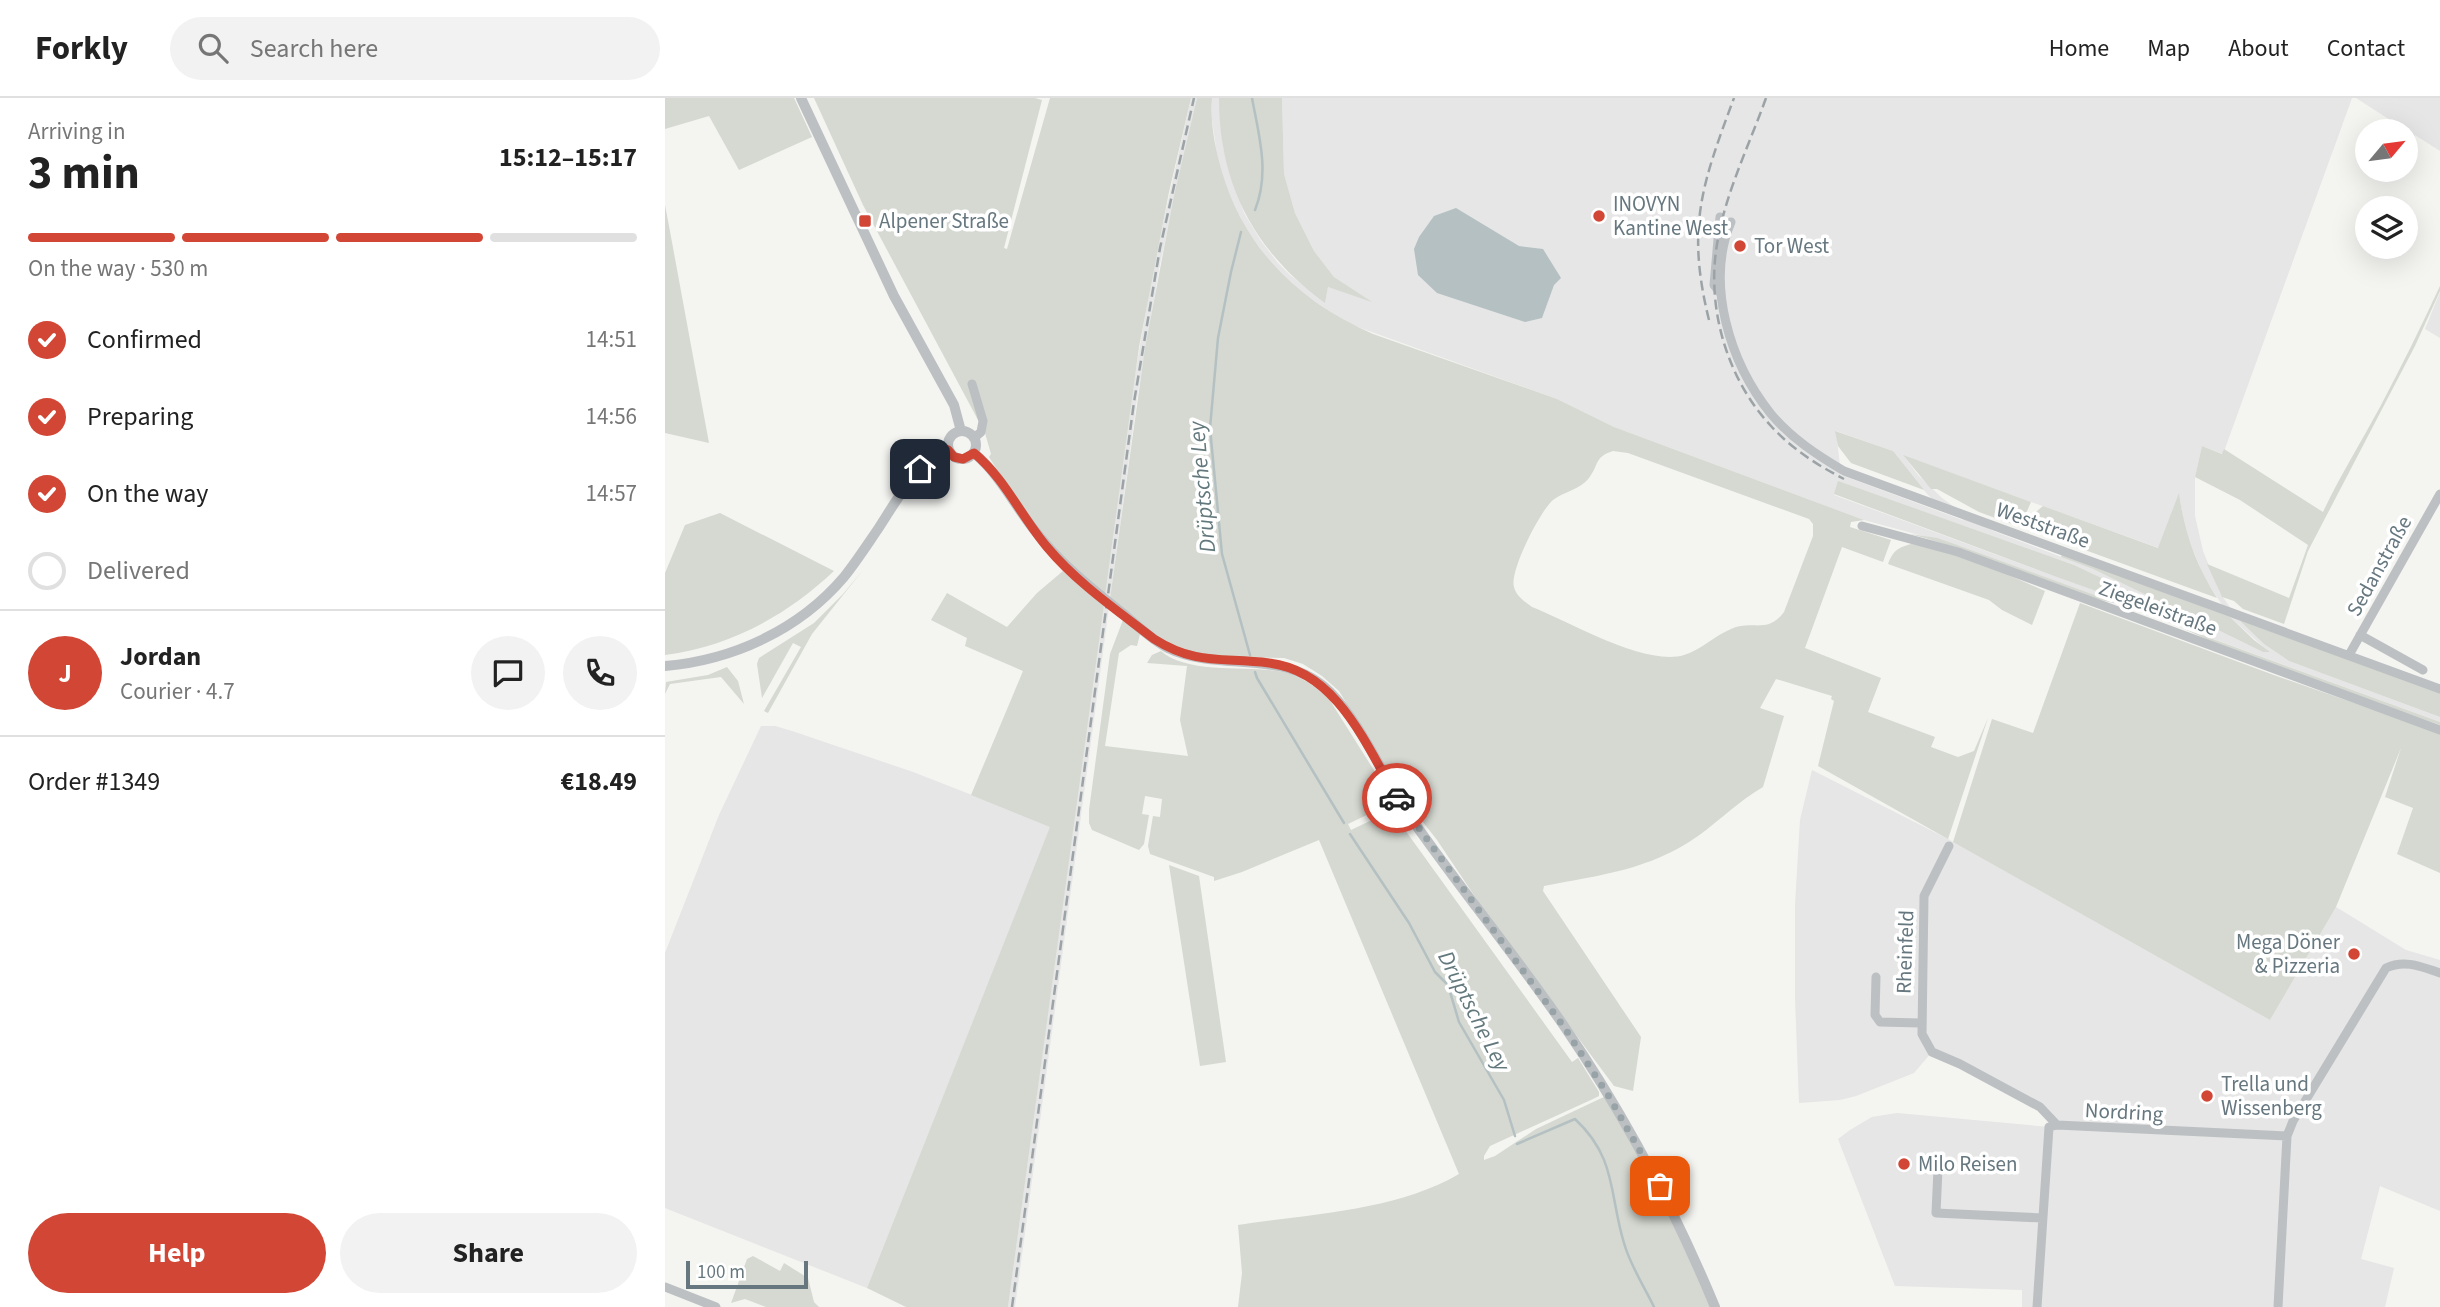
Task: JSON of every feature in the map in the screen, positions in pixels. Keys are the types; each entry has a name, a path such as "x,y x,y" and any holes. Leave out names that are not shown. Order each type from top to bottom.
{"street":[{"path":"801,98 894,296 954,405 961,431"},
{"name":"Weststraße","path":"1720,217 1714,285 1721,294"},
{"name":"Weststraße","path":"1731,222 1724,239 1721,294 1736,354 1757,394 1772,415 1812,451 1844,471 2440,689"},
{"path":"972,384 983,421 981,432 974,438"},
{"path":"961,431 969,432 974,438 974,453 963,459 954,457 948,450 950,437 961,431"},
{"path":"665,666 701,661 736,651 762,640 796,619 827,595 848,572 915,474 930,460 948,450"},
{"path":"974,453 999,478 1027,522 1061,563 1154,639 1192,658 1285,666 1312,677 1331,693 1413,822 1564,1027 1608,1095 1656,1178 1715,1307"},
{"name":"Sedanstraße","path":"2349,655 2440,494"},
{"name":"Ziegeleistraße","path":"1862,526 1958,552 2440,730"},
{"path":"2360,635 2423,670"},
{"name":"Rheinfeld","path":"1949,846 1924,896 1920,1023 1922,1034 1932,1052 2040,1107 2057,1125"},
{"path":"2278,1307 2287,1136 2297,1113 2386,968 2395,964 2413,964 2440,973"},
{"name":"Rheinfeld","path":"1876,977 1875,1015 1880,1022 1920,1023"},
{"name":"Nordring","path":"2037,1307 2049,1127 2057,1125 2287,1136"},
{"path":"1938,1169 1936,1213 2042,1218"},
{"path":"666,1290 716,1307"}],"shaded area":[{"path":"665,98 794,98 812,137 739,170 709,116 665,129"},
{"path":"814,98 1042,100 1004,248 1007,249 1050,98 1191,98 1169,192 1139,347 1105,595 1061,558 1014,496 989,457 991,454 985,433 863,205"},
{"path":"1191,98 1197,98 1160,264 1137,399 1015,1307 1008,1307 1131,398 1154,264"},
{"path":"1197,98 1212,98 1212,126 1219,163 1245,226 1279,270 1322,306 1373,334 1557,399 1614,427 1864,520 1851,522 1850,527 1891,540 1883,562 1842,547 1805,648 1881,678 1868,712 1935,737 1931,747 1958,757 1974,751 1988,718 1948,839 1818,766 1834,701 1832,696 1776,679 1760,708 1784,716 1763,787 1698,836 1662,857 1624,870 1544,886 1543,891 1641,1037 1633,1091 1614,1086 1405,799 1339,691 1303,664 1284,658 1205,656 1162,641 1110,599 1145,348 1174,196","holes":["1613,451 1628,453 1809,519 1813,524 1813,536 1784,612 1778,619 1765,625 1739,626 1690,653 1668,657 1649,655 1607,641 1532,607 1519,596 1514,587 1516,569 1547,506 1557,497 1586,482 1603,456"]},
{"path":"1212,98 1219,98 1223,147 1231,177 1244,213 1261,241 1290,275 1325,302 1328,287 1368,300 1334,277 1314,251 1295,213 1284,174 1282,98 2352,98 2223,454 2202,446 2195,477 2195,516 2203,551 2220,593 2239,620 2264,644 2289,661 2440,717 2440,722 1960,546 1864,520 1614,427 1557,399 1347,323 1294,287 1276,270 1246,229 1227,190 1217,155","holes":["1836,431 1893,451 1931,498 1965,521 1841,475","1904,456 2159,548 2179,494 2185,531 2205,579 2230,617 2269,652 2263,652 2093,569 1993,531 1942,498 1918,475","1839,482 2074,565 2187,622 1834,495"]},
{"path":"1219,98 1282,98 1284,174 1295,213 1314,251 1334,277 1372,302 1328,287 1325,303 1279,262 1261,239 1234,188 1221,130"},
{"path":"2356,98 2440,98 2440,151 2419,138 2419,119 2389,119"},
{"path":"665,205 669,226 709,443 665,433"},
{"path":"1456,208 1519,246 1543,249 1561,278 1554,285 1542,318 1525,322 1437,293 1418,275 1414,249 1419,237 1434,216"},
{"path":"2440,286 2415,346 2308,551 2284,624 2243,609 2234,601 2222,597 2207,564 2289,598 2308,545 2240,500 2195,477 2202,446 2222,454 2224,449 2323,512 2388,392"},
{"path":"2440,292 2440,338 2425,329"},
{"path":"1835,431 1893,451 1924,490 1851,463 1838,446"},
{"path":"1903,455 2031,502 2020,527 1979,512 1937,489 1931,489"},
{"path":"1838,481 2074,565 2144,598 2192,625 1834,494"},
{"path":"2179,493 2192,548 2217,598 2030,530 2037,511 2043,506 2158,548"},
{"path":"720,513 834,571 797,602 756,626 713,644 665,655 665,573 685,525"},
{"path":"1910,534 1937,538 2119,604 2066,590"},
{"path":"1911,544 1961,556 2045,591 2032,625 2002,610 1989,600 1888,564 1896,551"},
{"path":"2062,554 2230,617 2270,652 2263,652 2093,569 2061,557"},
{"path":"863,570 812,634 768,713 764,711 801,647 793,643 762,698 757,664 759,658 814,623"},
{"path":"1063,571 1104,604 1008,1307 906,1307 867,1288 1050,827 971,795 1023,671 965,646 967,638 931,620 947,593 1007,627 1037,593"},
{"path":"2080,603 2440,733 2440,873 2397,854 2413,808 2385,797 2401,748 2336,907 2270,1020 1953,842 1992,719 2033,733"},
{"path":"1123,620 1140,634 1137,646 1131,645 1119,653 1105,746 1188,756 1180,720 1187,666 1147,663 1152,655 1161,651 1173,659 1203,666 1290,674 1308,682 1329,699 1394,802 1348,824 1351,830 1397,808 1395,813 1400,823 1572,1062 1578,1058 1599,1092 1599,1096 1593,1099 1490,1146 1484,1160 1495,1156 1536,1129 1608,1095 1715,1307 1238,1307 1242,1273 1238,1225 1323,1214 1380,1203 1408,1196 1459,1174 1319,840 1214,881 1214,877 1150,854 1148,846 1153,816 1160,817 1162,799 1145,796 1142,814 1149,815 1144,844 1139,850 1092,830 1089,810 1110,654"},
{"path":"2239,620 2440,693 2440,717 2289,661 2264,644"},
{"path":"2180,627 2440,722 2440,725 2243,656"},
{"path":"727,667 738,681 744,704 721,677 670,684 665,694 666,682 708,675"},
{"path":"761,726 775,726 792,731 913,772 1051,826 867,1288 665,1208 665,953 719,815"},
{"path":"1812,770 1948,839 2270,1020 2336,907 2406,950 2440,960 2440,1211 2380,1186 2361,1259 2394,1268 2385,1307 2022,1307 2022,1290 1895,1286 1838,1139 1872,1117 1897,1113 2049,1127 2050,1116 1932,1052 1914,1073 1856,1096 1799,1103 1795,905 1800,820"},
{"path":"1169,865 1199,876 1226,1062 1200,1066"},
{"path":"753,1256 780,1271 784,1263 808,1278 814,1302 819,1307 766,1307 745,1299 731,1303 747,1259"}],"waterway":[{"name":"Drüptsche Ley","path":"1252,98 1262,168 1262,182 1255,210"},
{"name":"Drüptsche Ley","path":"1241,232 1218,338 1210,428 1222,554 1250,655"},
{"name":"Drüptsche Ley","path":"1255,672 1344,823"},
{"name":"Drüptsche Ley","path":"1350,834 1409,923 1435,972 1448,985 1459,1022 1504,1100 1515,1136"},
{"name":"Drüptsche Ley","path":"1517,1144 1575,1119 1589,1134 1610,1177 1619,1225 1633,1267 1654,1307"}],"railway":[{"path":"1012,1307 1134,402 1160,248 1194,98"},
{"path":"1709,320 1702,287 1698,232 1706,182 1734,98"},
{"path":"1766,98 1732,186 1722,221 1715,264 1717,314 1731,363 1755,407 1796,449 1844,479"}],"way so far":[{"path":"1397,798 1564,1027 1608,1095 1660,1186"}],"place":[{"name":"INOVYN Kantine West","path":"1599,216"},
{"name":"Alpener Straße","path":"865,221"},
{"name":"Tor West","path":"1740,246"},
{"name":"Mega Döner & Pizzeria","path":"2354,954"},
{"name":"Trella und Wissenberg","path":"2207,1096"},
{"name":"Milo Reisen","path":"1904,1164"}],"route":[{"path":"920,469 948,450 954,457 963,459 974,453 992,469 1023,516 1061,563 1168,648 1192,658 1285,666 1312,677 1331,693 1351,721 1397,798"}]}
